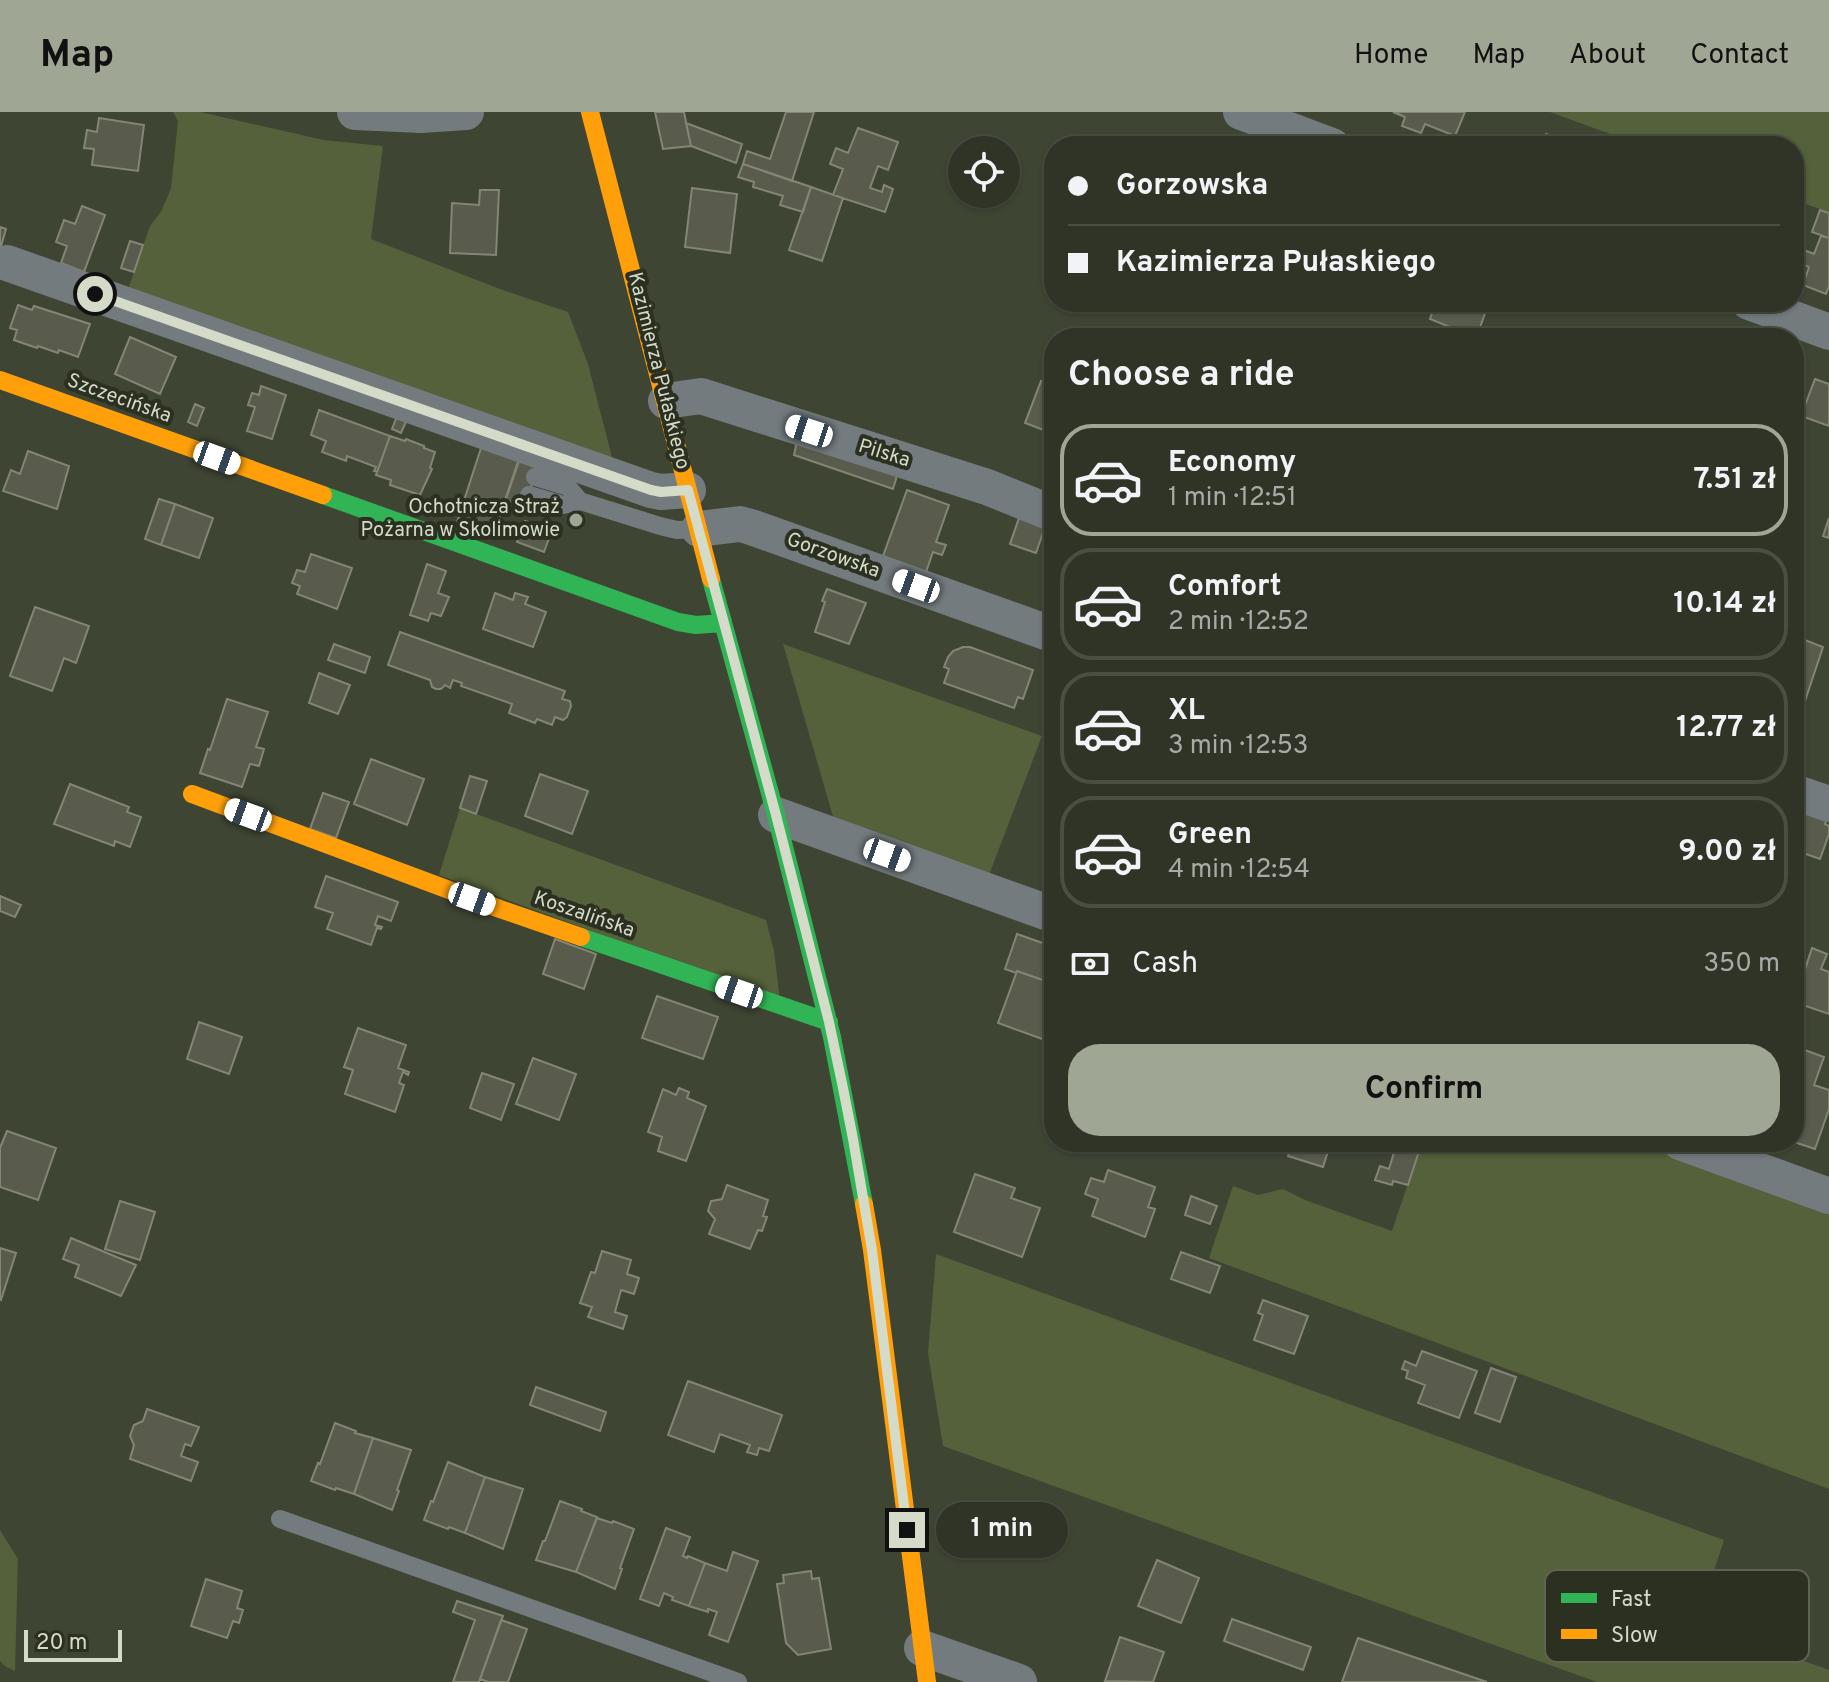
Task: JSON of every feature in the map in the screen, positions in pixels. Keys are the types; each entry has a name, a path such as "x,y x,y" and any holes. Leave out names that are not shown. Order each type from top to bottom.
{"main road":[{"name":"Kazimierza Pułaskiego","path":"590,112 829,1022 872,1250 924,1665"},
{"name":"Szczecińska","path":"0,380 678,622 696,625 723,623"},
{"name":"Koszalińska","path":"192,794 500,909 829,1022"}],"street":[{"path":"355,112 421,115 466,112"},
{"path":"1241,112 1305,136"},
{"path":"7,263 651,490 688,490"},
{"path":"1776,312 1829,332"},
{"name":"Pilska","path":"666,401 701,396 987,487 1044,510"},
{"name":"Gorzowska","path":"699,529 740,524 751,527 1044,631"},
{"path":"1804,795 1829,804"},
{"path":"776,815 1044,911"},
{"path":"1708,1152 1829,1196"},
{"path":"924,1665 1019,1682"}],"lane":[{"path":"532,486 568,487 580,501 660,526 677,530 699,529"},
{"path":"280,1519 738,1682"}],"green space":[{"path":"173,112 200,112 324,140 383,146 371,239 568,312 588,364 614,465 126,295 150,226 162,210 171,188 178,121"},
{"path":"1550,112 1829,112 1829,212 1804,203 1804,136 1616,136"},
{"path":"783,644 1042,736 989,875 834,820"},
{"path":"460,808 766,920 774,951 780,1000 439,875"},
{"path":"1419,1152 1665,1152 1829,1211 1829,1489 1209,1258 1233,1186 1258,1195 1283,1189 1392,1231"},
{"path":"936,1254 1724,1540 1714,1570 1545,1570 1545,1662 1807,1662 1829,1670 1829,1682 1597,1682 943,1446 928,1353"},
{"path":"0,1530 18,1559 15,1671 0,1661"}],"building":[{"path":"655,112 684,112 691,146 663,149"},
{"path":"786,112 814,112 792,181 743,164 747,151 770,159"},
{"path":"1393,112 1465,112 1455,136 1425,124 1421,133 1402,126 1405,117"},
{"path":"99,118 144,125 138,171 92,165 94,149 84,148 87,130 97,132"},
{"path":"686,123 742,144 736,163 691,146"},
{"path":"858,128 898,142 888,170 878,166 870,188 882,192 884,185 893,189 885,212 833,195 843,169 830,164 836,148 848,153"},
{"path":"743,164 811,187 803,212 780,205 783,196 753,187 754,182 738,177"},
{"path":"811,187 843,198 822,261 789,250"},
{"path":"692,188 737,194 730,253 685,247"},
{"path":"480,190 499,190 496,255 450,253 452,203 479,205"},
{"path":"82,206 105,215 84,272 61,263 67,246 56,242 64,220 75,224"},
{"path":"1820,210 1829,213 1829,238 1812,232"},
{"path":"0,227 6,229 0,250"},
{"path":"1821,236 1829,238 1829,286 1826,294 1804,285 1809,267 1804,265 1804,250 1814,254"},
{"path":"130,241 143,245 134,272 121,268"},
{"path":"18,305 32,310 34,306 90,324 78,357 14,340 17,330 10,328"},
{"path":"1432,312 1485,312 1480,328 1450,328 1430,319"},
{"path":"130,337 176,357 160,394 115,374"},
{"path":"1815,379 1829,384 1829,426 1804,417 1804,408"},
{"path":"1041,381 1044,382 1044,430 1025,423"},
{"path":"261,386 286,395 272,439 247,431 255,407 248,405 252,393 259,395"},
{"path":"195,404 204,408 197,426 188,422"},
{"path":"319,410 390,436 377,472 374,471 376,467 347,456 346,461 322,452 326,441 311,435"},
{"path":"399,411 409,415 401,433 392,429"},
{"path":"390,436 406,439 435,452 432,469 420,495 390,485 391,480 376,475"},
{"path":"798,436 899,469 893,489 794,455"},
{"path":"483,442 521,455 494,534 457,522"},
{"path":"28,451 69,466 57,509 3,491 11,470 20,474"},
{"path":"520,456 539,463 525,506 505,500"},
{"path":"907,490 949,505 936,542 946,545 942,555 933,552 926,572 883,556"},
{"path":"159,499 175,504 161,545 145,539"},
{"path":"175,504 213,518 199,558 161,545"},
{"path":"1019,518 1044,527 1036,553 1010,544"},
{"path":"1829,518 1829,538 1823,536"},
{"path":"525,521 552,530 544,552 517,542"},
{"path":"311,554 352,568 337,609 297,594 300,586 292,583 297,570 305,572"},
{"path":"427,564 446,571 438,593 449,597 441,616 431,613 428,621 410,615"},
{"path":"827,589 866,603 849,644 815,632"},
{"path":"495,593 513,600 515,593 528,597 525,604 546,612 533,647 483,629"},
{"path":"35,607 89,626 76,663 64,658 52,691 10,676"},
{"path":"400,632 565,691 562,699 570,701 571,706 567,717 563,720 555,717 552,725 537,719 535,723 509,713 512,704 461,686 462,683 453,680 450,688 445,685 436,689 430,680 388,665"},
{"path":"1804,640 1805,640 1823,647 1805,701"},
{"path":"334,644 370,657 365,673 328,660"},
{"path":"963,647 1033,670 1023,699 1018,697 1014,708 944,683 949,669 944,667 948,657"},
{"path":"319,673 350,685 338,714 309,703"},
{"path":"227,699 268,712 256,747 264,749 259,766 250,764 242,787 200,773"},
{"path":"371,759 424,779 407,825 354,804"},
{"path":"540,774 588,791 572,834 525,816"},
{"path":"470,776 487,781 476,814 460,808"},
{"path":"70,784 129,807 127,812 141,817 130,847 115,841 114,846 54,824"},
{"path":"323,793 349,802 336,838 310,829"},
{"path":"1804,803 1829,812 1825,824 1829,826 1829,834 1820,859 1804,853"},
{"path":"326,876 398,902 391,921 378,916 375,925 382,927 377,928 371,945 327,929 333,913 315,907"},
{"path":"0,896 21,905 15,917 0,911"},
{"path":"1017,934 1044,943 1044,980 1005,969"},
{"path":"555,939 596,954 584,989 543,974"},
{"path":"1812,948 1827,954 1821,969 1829,972 1829,1014 1804,1005 1804,972"},
{"path":"1017,971 1044,980 1044,1040 998,1023"},
{"path":"657,996 718,1017 703,1059 642,1038"},
{"path":"199,1022 242,1037 229,1074 187,1059"},
{"path":"358,1028 406,1045 398,1068 409,1072 408,1075 403,1072 399,1083 404,1085 395,1112 345,1094 353,1070 344,1067"},
{"path":"1804,1050 1824,1057 1814,1085 1829,1090 1829,1109 1815,1149 1804,1145"},
{"path":"533,1058 576,1074 559,1120 516,1104"},
{"path":"482,1073 514,1084 501,1120 470,1108"},
{"path":"679,1088 689,1092 687,1098 706,1106 686,1161 658,1151 662,1137 648,1132 663,1089 676,1095"},
{"path":"7,1131 56,1148 38,1200 0,1187 0,1148"},
{"path":"1289,1152 1328,1152 1323,1167 1288,1156"},
{"path":"1394,1152 1419,1152 1408,1185 1375,1180 1380,1166 1389,1169"},
{"path":"1108,1170 1155,1187 1148,1207 1155,1209 1145,1237 1092,1216 1098,1199 1085,1194 1091,1178 1104,1182"},
{"path":"975,1174 1015,1188 1011,1198 1040,1208 1022,1257 954,1232"},
{"path":"727,1185 768,1200 762,1231 758,1230 750,1249 709,1234 715,1219 708,1211 711,1201 722,1199"},
{"path":"1191,1196 1217,1206 1210,1224 1185,1215"},
{"path":"120,1201 155,1212 140,1260 105,1249"},
{"path":"71,1238 136,1265 121,1296 75,1277 79,1265 63,1259"},
{"path":"0,1248 16,1253 1,1300 0,1299"},
{"path":"602,1251 631,1260 627,1274 639,1278 634,1294 621,1290 615,1312 627,1316 623,1329 588,1317 592,1307 580,1303"},
{"path":"1181,1252 1220,1266 1210,1293 1171,1279"},
{"path":"1263,1300 1308,1316 1294,1354 1254,1340 1263,1315 1258,1313"},
{"path":"1422,1351 1477,1371 1459,1418 1418,1403 1425,1385 1406,1378 1408,1371 1402,1369 1405,1361 1416,1366"},
{"path":"1491,1368 1516,1377 1500,1422 1475,1413"},
{"path":"688,1381 782,1415 769,1451 759,1448 757,1455 747,1452 750,1445 720,1434 714,1452 668,1435"},
{"path":"536,1387 606,1412 600,1431 530,1405"},
{"path":"147,1409 199,1427 191,1446 185,1444 181,1456 198,1462 191,1481 130,1459 134,1445 130,1436 134,1425 143,1421"},
{"path":"335,1423 373,1438 354,1494 311,1481"},
{"path":"373,1438 411,1450 392,1510 354,1494"},
{"path":"448,1462 485,1477 465,1533 424,1520"},
{"path":"485,1477 523,1489 503,1549 465,1533"},
{"path":"560,1501 597,1517 576,1572 536,1560"},
{"path":"597,1518 634,1529 615,1589 576,1572"},
{"path":"666,1528 690,1537 683,1556 705,1563 689,1606 672,1600 673,1597 664,1593 659,1606 640,1599"},
{"path":"733,1552 758,1561 728,1642 709,1635 717,1612 689,1606 705,1563 727,1571"},
{"path":"1157,1560 1199,1578 1181,1623 1138,1606"},
{"path":"811,1571 812,1579 819,1578 831,1649 798,1655 786,1643 777,1584 784,1583 783,1575"},
{"path":"206,1579 242,1591 237,1608 243,1610 239,1623 233,1621 227,1638 191,1626"},
{"path":"457,1601 503,1616 479,1682 453,1682 475,1620 453,1612"},
{"path":"1232,1619 1311,1647 1303,1670 1224,1641"},
{"path":"501,1620 527,1629 508,1682 488,1682 480,1679"},
{"path":"1120,1637 1164,1652 1153,1682 1105,1681"},
{"path":"1358,1638 1487,1682 1342,1682"}],"traffic: fast":[{"path":"323,495 678,622 696,625 723,623"},
{"path":"711,579 776,815 832,1037 864,1204"},
{"path":"581,937 829,1022"}],"traffic: slow":[{"path":"590,112 711,579"},
{"path":"0,380 323,495"},
{"path":"192,794 581,937"},
{"path":"864,1204 927,1682"}],"place":[{"name":"Ochotnicza Straż Pożarna w Skolimowie","path":"576,520"}],"route":[{"path":"95,294 651,490 688,490 776,815 843,1088 872,1250 907,1530"}]}
